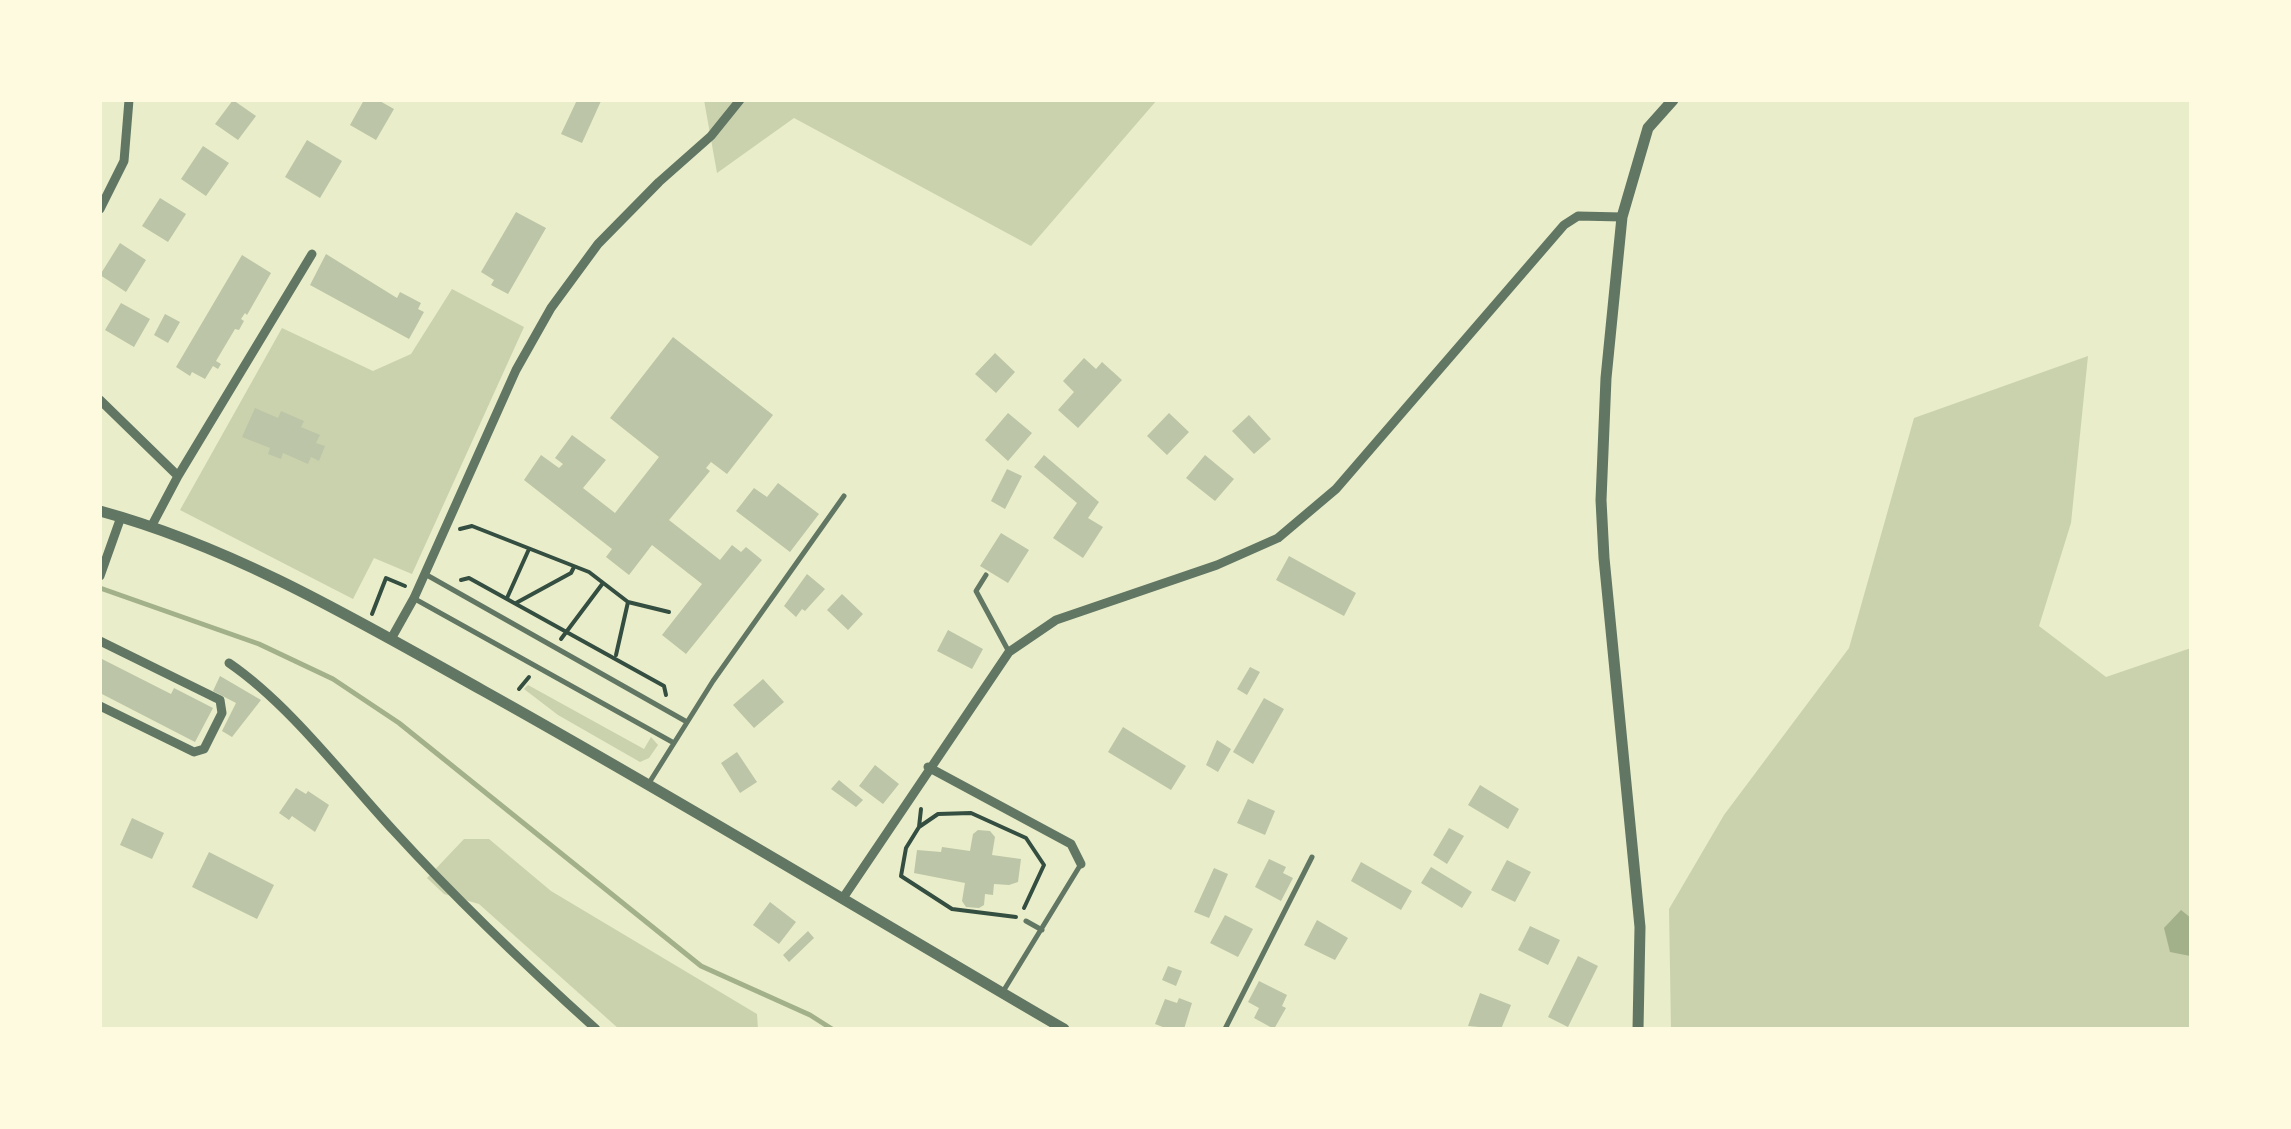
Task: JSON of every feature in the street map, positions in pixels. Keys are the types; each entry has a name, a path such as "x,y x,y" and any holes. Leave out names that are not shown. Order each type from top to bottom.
{"street":[{"path":"100,209 124,161 129,100"},
{"path":"392,639 516,370 552,308 598,244 710,136 740,100"},
{"path":"1638,1029 1640,927 1600,500 1606,378 1622,217 1648,128 1673,100"},
{"path":"843,898 1009,652 1056,620 1217,565 1278,538 1336,489 1564,224 1578,216 1622,217"},
{"path":"151,526 312,254"},
{"path":"100,400 178,476"},
{"path":"100,511 151,526 252,568 392,639 1064,1029"},
{"path":"102,571 121,517"},
{"path":"100,642 220,700 222,713 204,748 194,752 100,706"},
{"path":"229,662 269,694 420,860 516,957 596,1029"},
{"path":"928,767 1071,844 1081,864"}],"lane":[{"path":"648,785 687,722 844,496"},
{"path":"425,574 687,722"},
{"path":"986,574 976,591 1009,652"},
{"path":"412,593 674,743"},
{"path":"1225,1029 1312,857"},
{"path":"1002,993 1081,864"},
{"path":"1026,921 1042,930"}],"path":[{"path":"456,532 472,526 589,572 628,602 669,612"},
{"path":"507,598 529,548"},
{"path":"516,603 571,573 574,566"},
{"path":"372,614 386,578 412,593"},
{"path":"455,581 469,578 615,657 664,686 668,703"},
{"path":"567,631 604,583"},
{"path":"615,657 628,602"},
{"path":"919,827 938,814 970,813 1026,838 1044,865 1020,917 952,909 901,876 906,848 919,827 922,804"}],"shaded area":[{"path":"704,100 1157,100 1031,246 794,118 717,173"},
{"path":"452,289 524,327 412,574 374,558 353,599 180,510 282,328 373,371 411,354"},
{"path":"2088,356 2071,523 2039,626 2106,677 2191,648 2191,1029 1671,1029 1669,909 1724,815 1849,648 1914,418"},
{"path":"528,685 644,749 651,737 658,745 649,758 640,762 558,715 524,689"},
{"path":"464,839 489,839 551,891 757,1014 758,1029 619,1029 479,904 444,894 427,878"},
{"path":"2181,910 2191,918 2190,956 2170,952 2164,928"}],"building":[{"path":"233,100 256,116 238,140 215,124"},
{"path":"364,100 378,100 394,109 376,140 350,125"},
{"path":"577,100 601,101 582,143 561,134"},
{"path":"307,140 342,161 320,198 285,177"},
{"path":"203,146 229,163 206,196 181,179"},
{"path":"160,198 186,214 168,242 142,226"},
{"path":"516,212 546,228 508,294 491,285 494,280 481,272"},
{"path":"120,243 146,260 126,292 100,275"},
{"path":"326,254 397,298 400,292 421,303 418,309 424,312 409,339 310,285"},
{"path":"242,255 271,273 241,319 244,321 239,330 235,329 216,361 221,364 218,369 213,366 205,379 192,372 190,376 176,367"},
{"path":"121,303 150,319 134,347 105,330"},
{"path":"165,314 180,322 168,343 154,335"},
{"path":"673,337 773,415 727,474 711,462 706,468 710,471 669,520 720,560 732,545 741,552 746,547 762,560 686,654 662,635 702,584 652,545 629,575 606,557 612,549 524,480 541,455 559,468 563,464 555,458 572,435 606,460 583,488 615,513 659,457 610,418"},
{"path":"995,353 1015,372 996,393 975,374"},
{"path":"1084,358 1096,369 1102,362 1122,380 1078,428 1058,410 1074,392 1063,381"},
{"path":"255,408 278,418 281,411 304,421 301,427 320,435 316,443 325,446 319,461 311,457 308,464 283,453 281,459 268,454 270,448 242,437"},
{"path":"1008,413 1032,433 1008,461 985,440"},
{"path":"1169,413 1189,432 1167,455 1147,436"},
{"path":"1249,415 1271,439 1254,454 1232,431"},
{"path":"1044,455 1099,502 1088,518 1103,527 1083,558 1053,538 1077,503 1034,467"},
{"path":"1205,455 1234,479 1215,501 1186,478"},
{"path":"1007,469 1022,476 1005,509 991,501"},
{"path":"778,483 819,514 790,552 736,511 754,488 767,497"},
{"path":"1001,533 1029,550 1008,583 980,566"},
{"path":"1289,556 1356,593 1344,616 1276,580"},
{"path":"807,574 825,589 796,617 784,606"},
{"path":"842,594 863,614 848,630 827,610"},
{"path":"948,630 983,649 972,669 937,651"},
{"path":"100,658 171,694 174,688 213,708 195,742 100,693"},
{"path":"1250,667 1260,672 1247,695 1237,689"},
{"path":"220,676 261,700 232,737 222,731 236,703 213,691"},
{"path":"763,679 784,702 754,728 733,705"},
{"path":"1264,698 1284,709 1253,764 1233,752"},
{"path":"1123,727 1186,766 1171,790 1108,752"},
{"path":"1217,740 1231,749 1218,772 1206,765"},
{"path":"737,752 757,782 740,793 721,763"},
{"path":"875,765 899,784 883,804 859,786"},
{"path":"839,780 863,800 856,807 831,789"},
{"path":"1480,785 1519,809 1508,829 1468,805"},
{"path":"296,788 329,805 315,832 292,816 289,820 279,813"},
{"path":"1248,799 1275,811 1265,835 1237,823"},
{"path":"132,818 164,833 152,859 120,845"},
{"path":"1449,828 1464,836 1447,864 1433,855"},
{"path":"978,830 990,831 995,837 992,855 1021,859 1018,882 994,884 993,895 985,894 984,905 979,908 966,907 962,901 965,883 914,873 917,850 941,852 942,847 970,851 973,834"},
{"path":"209,852 274,885 257,919 192,887"},
{"path":"1269,859 1286,867 1283,873 1293,878 1281,901 1255,887"},
{"path":"1507,860 1531,872 1515,902 1491,890"},
{"path":"1361,862 1412,891 1401,910 1351,881"},
{"path":"1431,867 1472,892 1462,908 1421,883"},
{"path":"1214,868 1228,874 1209,918 1194,912"},
{"path":"770,902 796,922 779,944 753,925"},
{"path":"1225,915 1253,929 1238,957 1210,943"},
{"path":"1317,920 1348,938 1335,960 1304,945"},
{"path":"1530,926 1560,940 1548,965 1518,950"},
{"path":"808,931 814,938 789,962 783,955"},
{"path":"1578,956 1598,966 1568,1027 1548,1017"},
{"path":"1168,966 1182,971 1176,986 1162,980"},
{"path":"1259,981 1287,995 1282,1006 1286,1008 1274,1029 1254,1018 1259,1008 1248,1002"},
{"path":"1480,993 1511,1005 1501,1029 1468,1026"},
{"path":"1179,998 1192,1003 1184,1029 1155,1024 1165,999 1177,1003"}],"waterway":[{"path":"100,588 259,644 333,679 399,723 701,966 810,1015 832,1029"}]}
